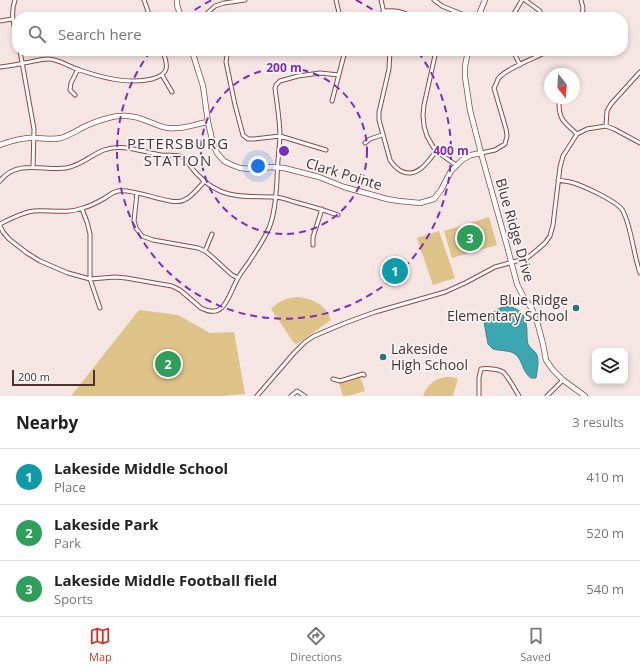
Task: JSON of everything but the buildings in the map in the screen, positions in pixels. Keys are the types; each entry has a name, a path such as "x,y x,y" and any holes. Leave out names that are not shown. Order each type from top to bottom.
{"street":[{"path":"13,12 15,0"},
{"path":"144,0 148,12"},
{"path":"177,0 179,12"},
{"path":"208,12 215,6 224,3 245,0"},
{"path":"336,0 339,12"},
{"path":"381,0 384,11 396,10 403,12"},
{"path":"434,0 441,2 442,6 457,12"},
{"path":"480,12 485,0"},
{"path":"515,12 522,0"},
{"path":"525,0 540,11"},
{"path":"581,0 583,12"},
{"path":"0,21 12,19"},
{"path":"21,56 33,120 35,138 34,167"},
{"path":"0,67 49,59 99,76 122,80 147,80 162,75 166,69 167,62 165,56"},
{"name":"Clark Pointe","path":"193,56 202,86 213,144 217,153 224,161 236,166 250,169 277,167 294,170 386,199 420,203 434,199 438,195 451,171 456,165 466,157 481,153"},
{"path":"227,56 226,62 243,135 248,139 280,136 326,150"},
{"path":"332,101 344,56"},
{"path":"390,56 389,69 379,112 379,120 390,160 393,166 404,172 417,172 436,151"},
{"path":"435,56 424,105 424,126 427,136 436,151 456,165"},
{"name":"Blue Ridge Drive","path":"467,56 465,78 470,110 517,284 532,310 538,325 544,344 546,360 563,380 585,396"},
{"path":"516,56 520,65"},
{"path":"481,153 495,150 505,144 507,136 494,88 499,79 507,72 538,56"},
{"path":"75,95 70,90 71,83 78,69"},
{"path":"606,126 607,111 611,104 640,72"},
{"path":"204,182 183,201 174,202 131,191 125,191 113,193 95,204 82,209 58,212 33,211 0,225 8,239 27,253 40,261 68,273 90,279 121,278 172,286 180,290 201,308 210,311 222,308 227,303 230,292 270,226 276,197 280,136 275,88 276,85 280,81 287,78 309,74 320,73 339,75"},
{"path":"162,75 172,92"},
{"path":"558,104 561,117 577,134"},
{"path":"0,145 15,140 60,138 88,125 110,118 127,116 140,118 166,128 176,129 208,122"},
{"path":"257,396 305,342 321,333 375,312 445,292 495,267 527,258 545,243 550,236 553,225 560,167 563,156 577,134 587,129 606,126 640,143"},
{"path":"365,142 382,135"},
{"path":"0,181 3,177 18,168 67,168 105,150 131,148 163,155 174,155 181,157 204,182 219,191 250,197 276,197 322,209 338,216"},
{"path":"558,180 570,182 582,187 621,207 640,273"},
{"path":"137,193 134,221 136,228 142,236 153,240 198,248 205,251 232,275 238,278"},
{"path":"82,209 90,234 90,279 100,308"},
{"path":"313,245 313,237 322,209"},
{"path":"205,251 212,234"},
{"path":"479,396 478,378 481,369 488,368 503,372 510,380 519,396"},
{"path":"333,379 340,381 363,374 364,375"},
{"path":"547,396 563,380"},
{"path":"291,396 297,391 306,396"}],"shaded area":[{"path":"489,217 497,245 452,258 444,231"},
{"path":"439,231 455,278 433,285 417,238"},
{"path":"297,297 318,303 326,310 331,320 297,344 294,343 271,309 283,300"},
{"path":"139,310 178,315 210,333 234,332 245,394 222,396 71,396"},
{"path":"360,376 365,391 343,396 339,383"},
{"path":"446,377 458,379 453,396 423,396 432,383 438,379"}],"water":[{"path":"505,306 516,309 525,319 528,344 536,353 538,359 536,378 531,378 528,375 520,359 515,354 508,351 493,349 488,344 484,322 485,318"}],"place":[{"name":"Lakeside Middle Football field","path":"470,238"},
{"name":"Lakeside Middle School","path":"395,271"},
{"name":"Blue Ridge Elementary School","path":"576,308"},
{"name":"Lakeside High School","path":"383,357"},
{"name":"Lakeside Park","path":"168,364"}],"district":[{"name":"PETERSBURG STATION","path":"178,152"}]}
